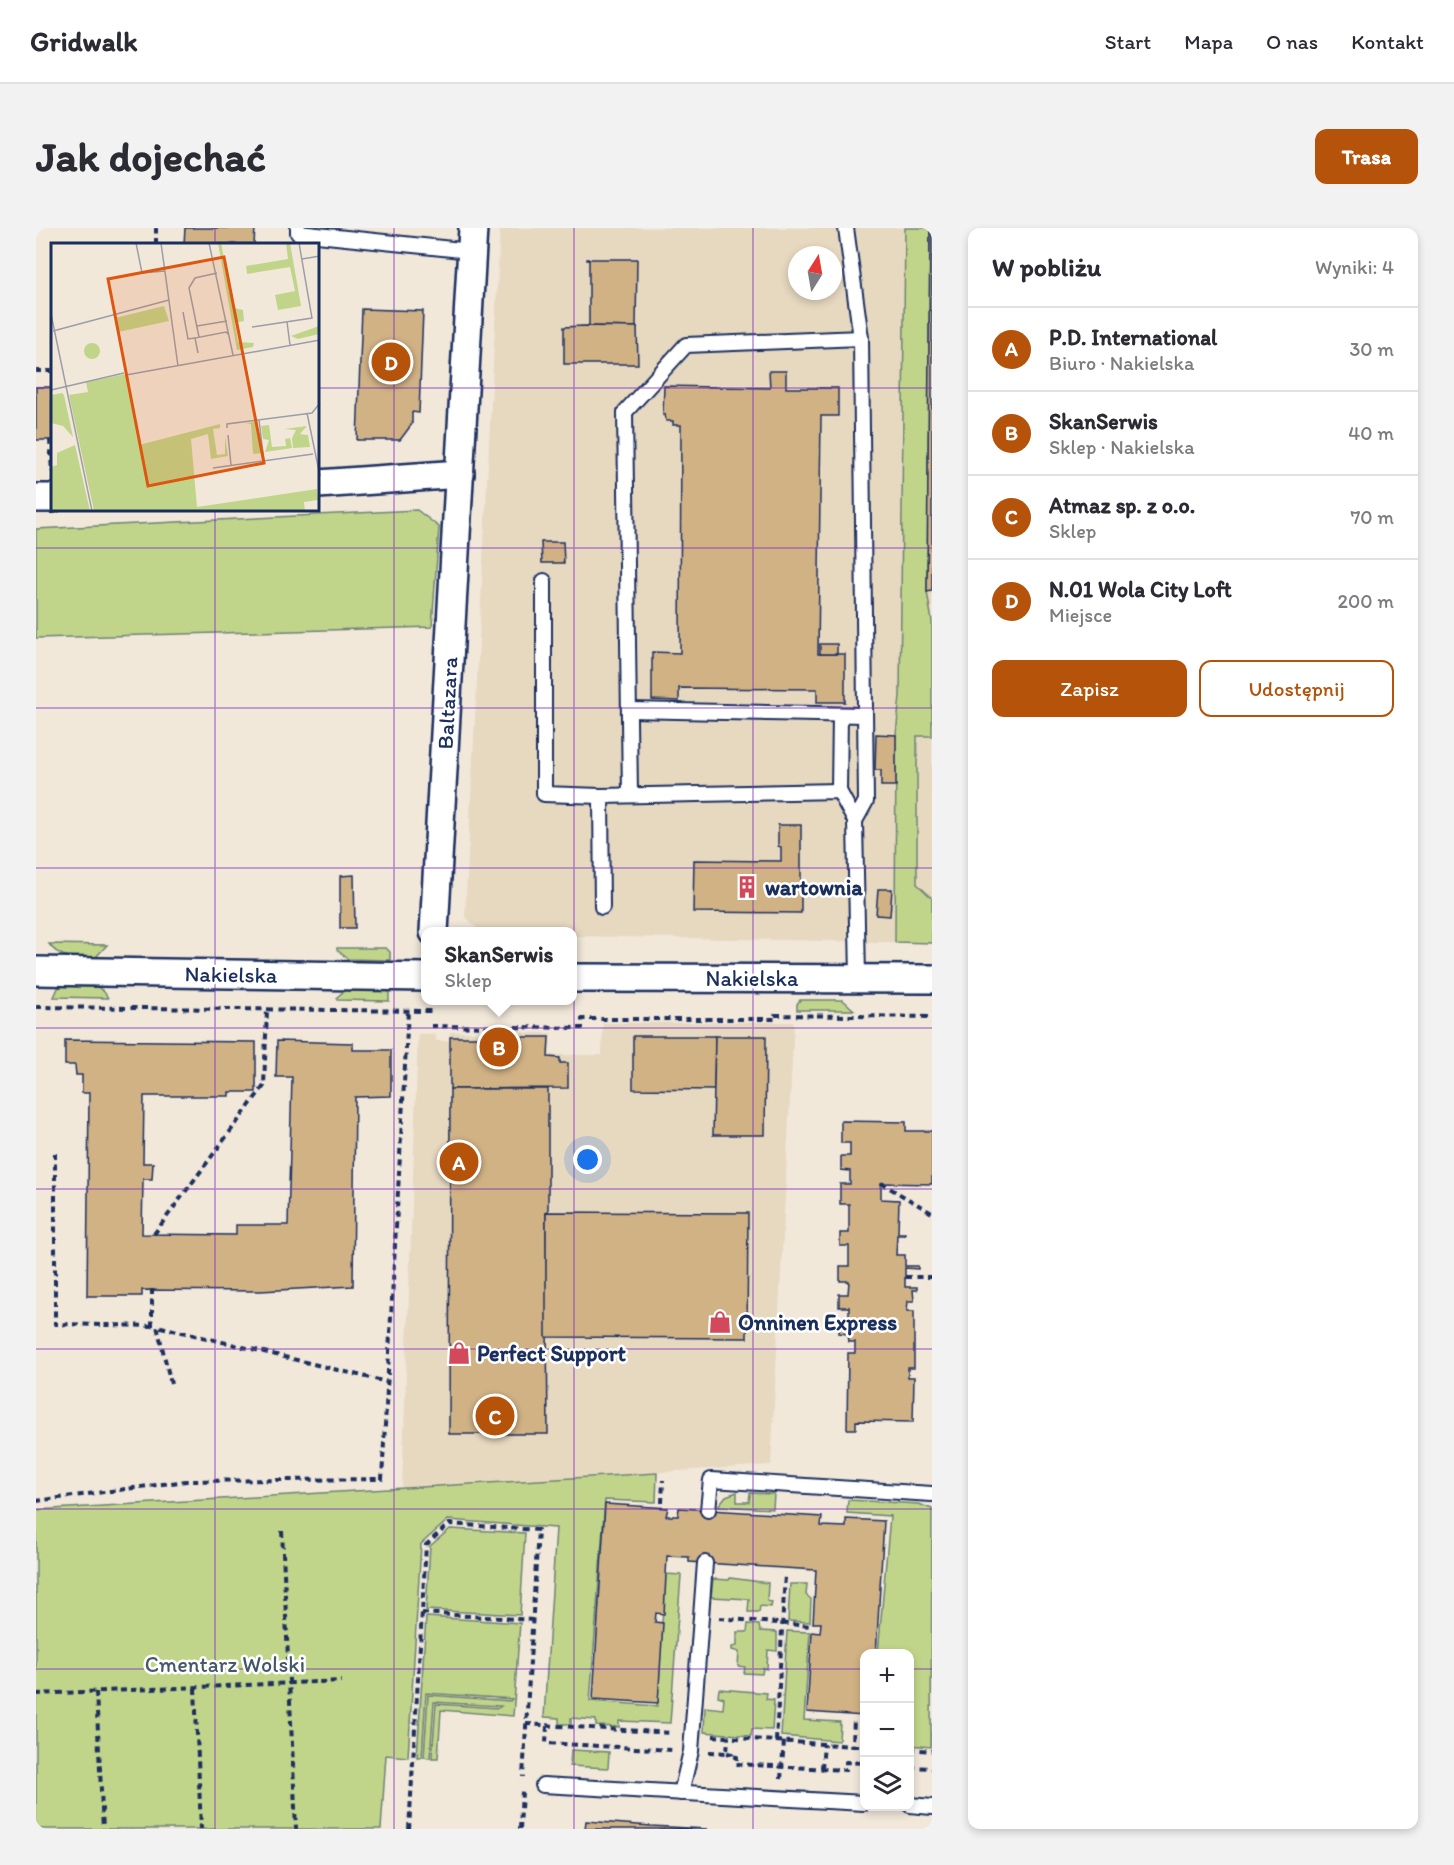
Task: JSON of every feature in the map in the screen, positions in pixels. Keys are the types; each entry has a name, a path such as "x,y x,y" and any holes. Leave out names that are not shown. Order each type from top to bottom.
{"street":[{"name":"Baltazara","path":"434,927 472,240"},
{"path":"320,484 460,474"},
{"name":"Nakielska","path":"36,971 421,977"},
{"name":"Nakielska","path":"577,978 932,979"}],"lane":[{"path":"298,228 298,233 472,240"},
{"path":"846,228 861,338 866,801 855,821"},
{"path":"630,795 625,412 686,345 861,338"},
{"path":"544,581 544,794 601,796 839,791"},
{"path":"630,710 865,715"},
{"path":"840,715 839,791 855,821 858,978"},
{"path":"601,796 602,907"},
{"path":"708,1510 711,1480 932,1494"},
{"path":"681,1793 691,1751 705,1563"},
{"path":"543,1785 860,1803"},
{"path":"914,1805 932,1807"}],"path":[{"path":"50,440 51,456"},
{"path":"36,1007 431,1011"},
{"path":"154,1234 264,1086 267,1010"},
{"path":"36,1500 186,1481 382,1479 408,1011"},
{"path":"431,1026 582,1028 582,1019 775,1019 775,1015 932,1017"},
{"path":"55,1153 55,1324 155,1326 387,1382"},
{"path":"881,1183 932,1213"},
{"path":"905,1277 932,1277"},
{"path":"152,1289 155,1326 171,1384"},
{"path":"662,1503 663,1480"},
{"path":"409,1829 426,1545 449,1524 538,1530 520,1829"},
{"path":"282,1531 296,1829"},
{"path":"784,1623 785,1574"},
{"path":"422,1613 532,1620"},
{"path":"701,1616 811,1626"},
{"path":"36,1695 341,1681"},
{"path":"195,1688 201,1829"},
{"path":"96,1692 103,1829"},
{"path":"853,1746 854,1719"},
{"path":"526,1724 546,1726 546,1743 732,1754 731,1756 737,1757 736,1764 846,1770 846,1762 860,1763"},
{"path":"727,1754 728,1737"},
{"path":"776,1741 860,1746"},
{"path":"780,1797 784,1741"},
{"path":"822,1768 824,1744"},
{"path":"914,1749 932,1751"},
{"path":"914,1767 932,1768"}],"shaded area":[{"path":"500,228 932,228 932,943 577,936 577,927 475,927 465,916"},
{"path":"794,1022 771,1465 402,1489 418,1034 436,1034 436,1041 449,1041 450,1032 551,1033 550,1055 602,1055 603,1023"}],"green space":[{"path":"905,228 930,228 927,592 932,621 932,736 917,736 917,884 932,898 932,943 895,942 896,735 900,696"},
{"path":"417,510 439,527 432,627 36,638 36,529"},
{"path":"49,944 107,945 96,957 76,957 64,956"},
{"path":"337,948 386,948 390,952 390,960 348,959"},
{"path":"66,985 96,986 108,998 54,997 58,988"},
{"path":"349,987 389,988 389,1001 337,1000 337,997"},
{"path":"800,1000 843,1000 854,1010 797,1010"},
{"name":"Cmentarz Wolski","path":"657,1473 656,1502 605,1500 590,1701 657,1706 665,1574 681,1575 670,1723 619,1721 619,1727 596,1726 596,1720 571,1718 571,1724 559,1724 559,1718 544,1717 556,1528 448,1520 421,1544 408,1757 386,1755 381,1829 36,1829 36,1510"},
{"path":"737,1492 737,1502 749,1502 750,1493 774,1494 773,1509 718,1506 726,1496"},
{"path":"848,1500 919,1504 932,1509 931,1747 914,1745 914,1649 878,1649 890,1516 847,1513"},
{"path":"450,1529 525,1533 520,1615 426,1610 430,1546"},
{"path":"730,1578 768,1583 767,1601 772,1602 771,1607 760,1606 759,1612 748,1612 749,1599 711,1597 713,1579 729,1580"},
{"path":"790,1584 807,1584 806,1595 811,1599 810,1622 788,1621"},
{"path":"426,1617 520,1623 513,1716 441,1710 438,1758 432,1758 436,1704 498,1708 501,1706 434,1702 430,1758 424,1757 428,1695 510,1701 512,1699 426,1693 422,1757 417,1757"},
{"path":"748,1624 759,1625 760,1631 777,1632 777,1651 768,1650 767,1669 763,1668 762,1674 744,1673 745,1667 738,1666 739,1652 732,1650 732,1647 737,1646 737,1632 747,1632"},
{"path":"787,1631 810,1632 804,1720 840,1722 839,1741 781,1736"},
{"path":"719,1689 767,1693 766,1699 774,1700 772,1730 752,1729 751,1736 704,1732 705,1707 723,1709 724,1698 718,1696"},
{"path":"571,1750 609,1752 608,1768 570,1766"}],"building":[{"path":"185,228 255,228 254,243 184,243"},
{"path":"930,228 932,228 932,591 927,592"},
{"path":"587,259 637,259 637,327 587,326 589,325 589,260"},
{"path":"362,309 423,311 419,413 412,412 412,424 400,440 357,440"},
{"path":"564,327 637,327 638,364 564,364"},
{"path":"769,371 786,371 786,388 838,388 838,416 821,416 818,654 845,654 845,702 817,702 817,689 679,688 679,701 652,700 652,652 680,653 681,425 673,425 673,421 666,421 665,414 663,415 664,386 770,388"},
{"path":"36,387 51,387 51,440 36,440"},
{"path":"541,542 563,542 564,563 542,563"},
{"path":"820,644 837,644 837,654 820,654"},
{"path":"876,734 896,735 896,786 881,786 881,770 875,770"},
{"name":"wartownia","path":"778,825 801,825 801,913 693,912 694,860 781,861"},
{"path":"354,875 355,928 340,928 340,876"},
{"path":"878,889 892,889 890,916 876,915"},
{"path":"633,1036 715,1036 714,1090 633,1089"},
{"path":"715,1036 766,1036 765,1135 713,1135"},
{"path":"450,1037 549,1037 548,1057 560,1058 560,1063 568,1063 568,1088 450,1089"},
{"path":"65,1040 256,1042 256,1092 229,1092 229,1096 144,1096 143,1163 153,1163 152,1179 143,1179 142,1234 236,1235 236,1225 288,1225 292,1077 276,1077 277,1041 353,1043 353,1050 391,1050 391,1096 355,1097 353,1286 260,1291 142,1290 142,1296 87,1296 89,1093 82,1093 82,1075 76,1075 75,1065 65,1065"},
{"path":"450,1089 548,1089 548,1212 546,1212 548,1434 449,1434"},
{"path":"841,1121 906,1122 906,1131 932,1131 932,1184 881,1183 881,1199 899,1200 898,1233 905,1233 905,1235 897,1235 896,1255 905,1255 905,1266 918,1266 918,1269 905,1268 905,1287 917,1287 917,1290 913,1290 914,1301 908,1301 907,1311 914,1311 914,1368 908,1368 908,1377 914,1377 913,1422 856,1421 856,1429 847,1429 848,1353 855,1353 855,1342 849,1342 848,1334 839,1333 840,1319 849,1319 849,1307 839,1307 839,1294 848,1294 849,1281 840,1281 840,1266 849,1266 849,1246 840,1246 840,1233 849,1233 849,1204 840,1204 840,1184 850,1184 850,1171 841,1170 841,1156 850,1156 850,1143 841,1143"},
{"path":"546,1212 748,1213 747,1338 546,1337"},
{"path":"605,1504 668,1508 666,1516 678,1516 679,1508 822,1517 821,1526 846,1527 846,1519 884,1521 876,1649 860,1649 860,1716 807,1712 812,1632 820,1633 821,1623 813,1623 816,1570 689,1562 689,1557 667,1556 664,1614 656,1613 655,1622 663,1623 658,1703 593,1699"},
{"path":"586,1821 651,1826 707,1829 585,1829"}],"place":[{"name":"N.01 Wola City Loft","path":"391,362"},
{"name":"wartownia","path":"747,887"},
{"name":"SkanSerwis","path":"499,1047"},
{"name":"P.D. International","path":"459,1162"},
{"name":"Onninen Express","path":"720,1322"},
{"name":"Perfect Support","path":"459,1353"},
{"name":"Atmaz sp. z o.o.","path":"495,1416"}]}
